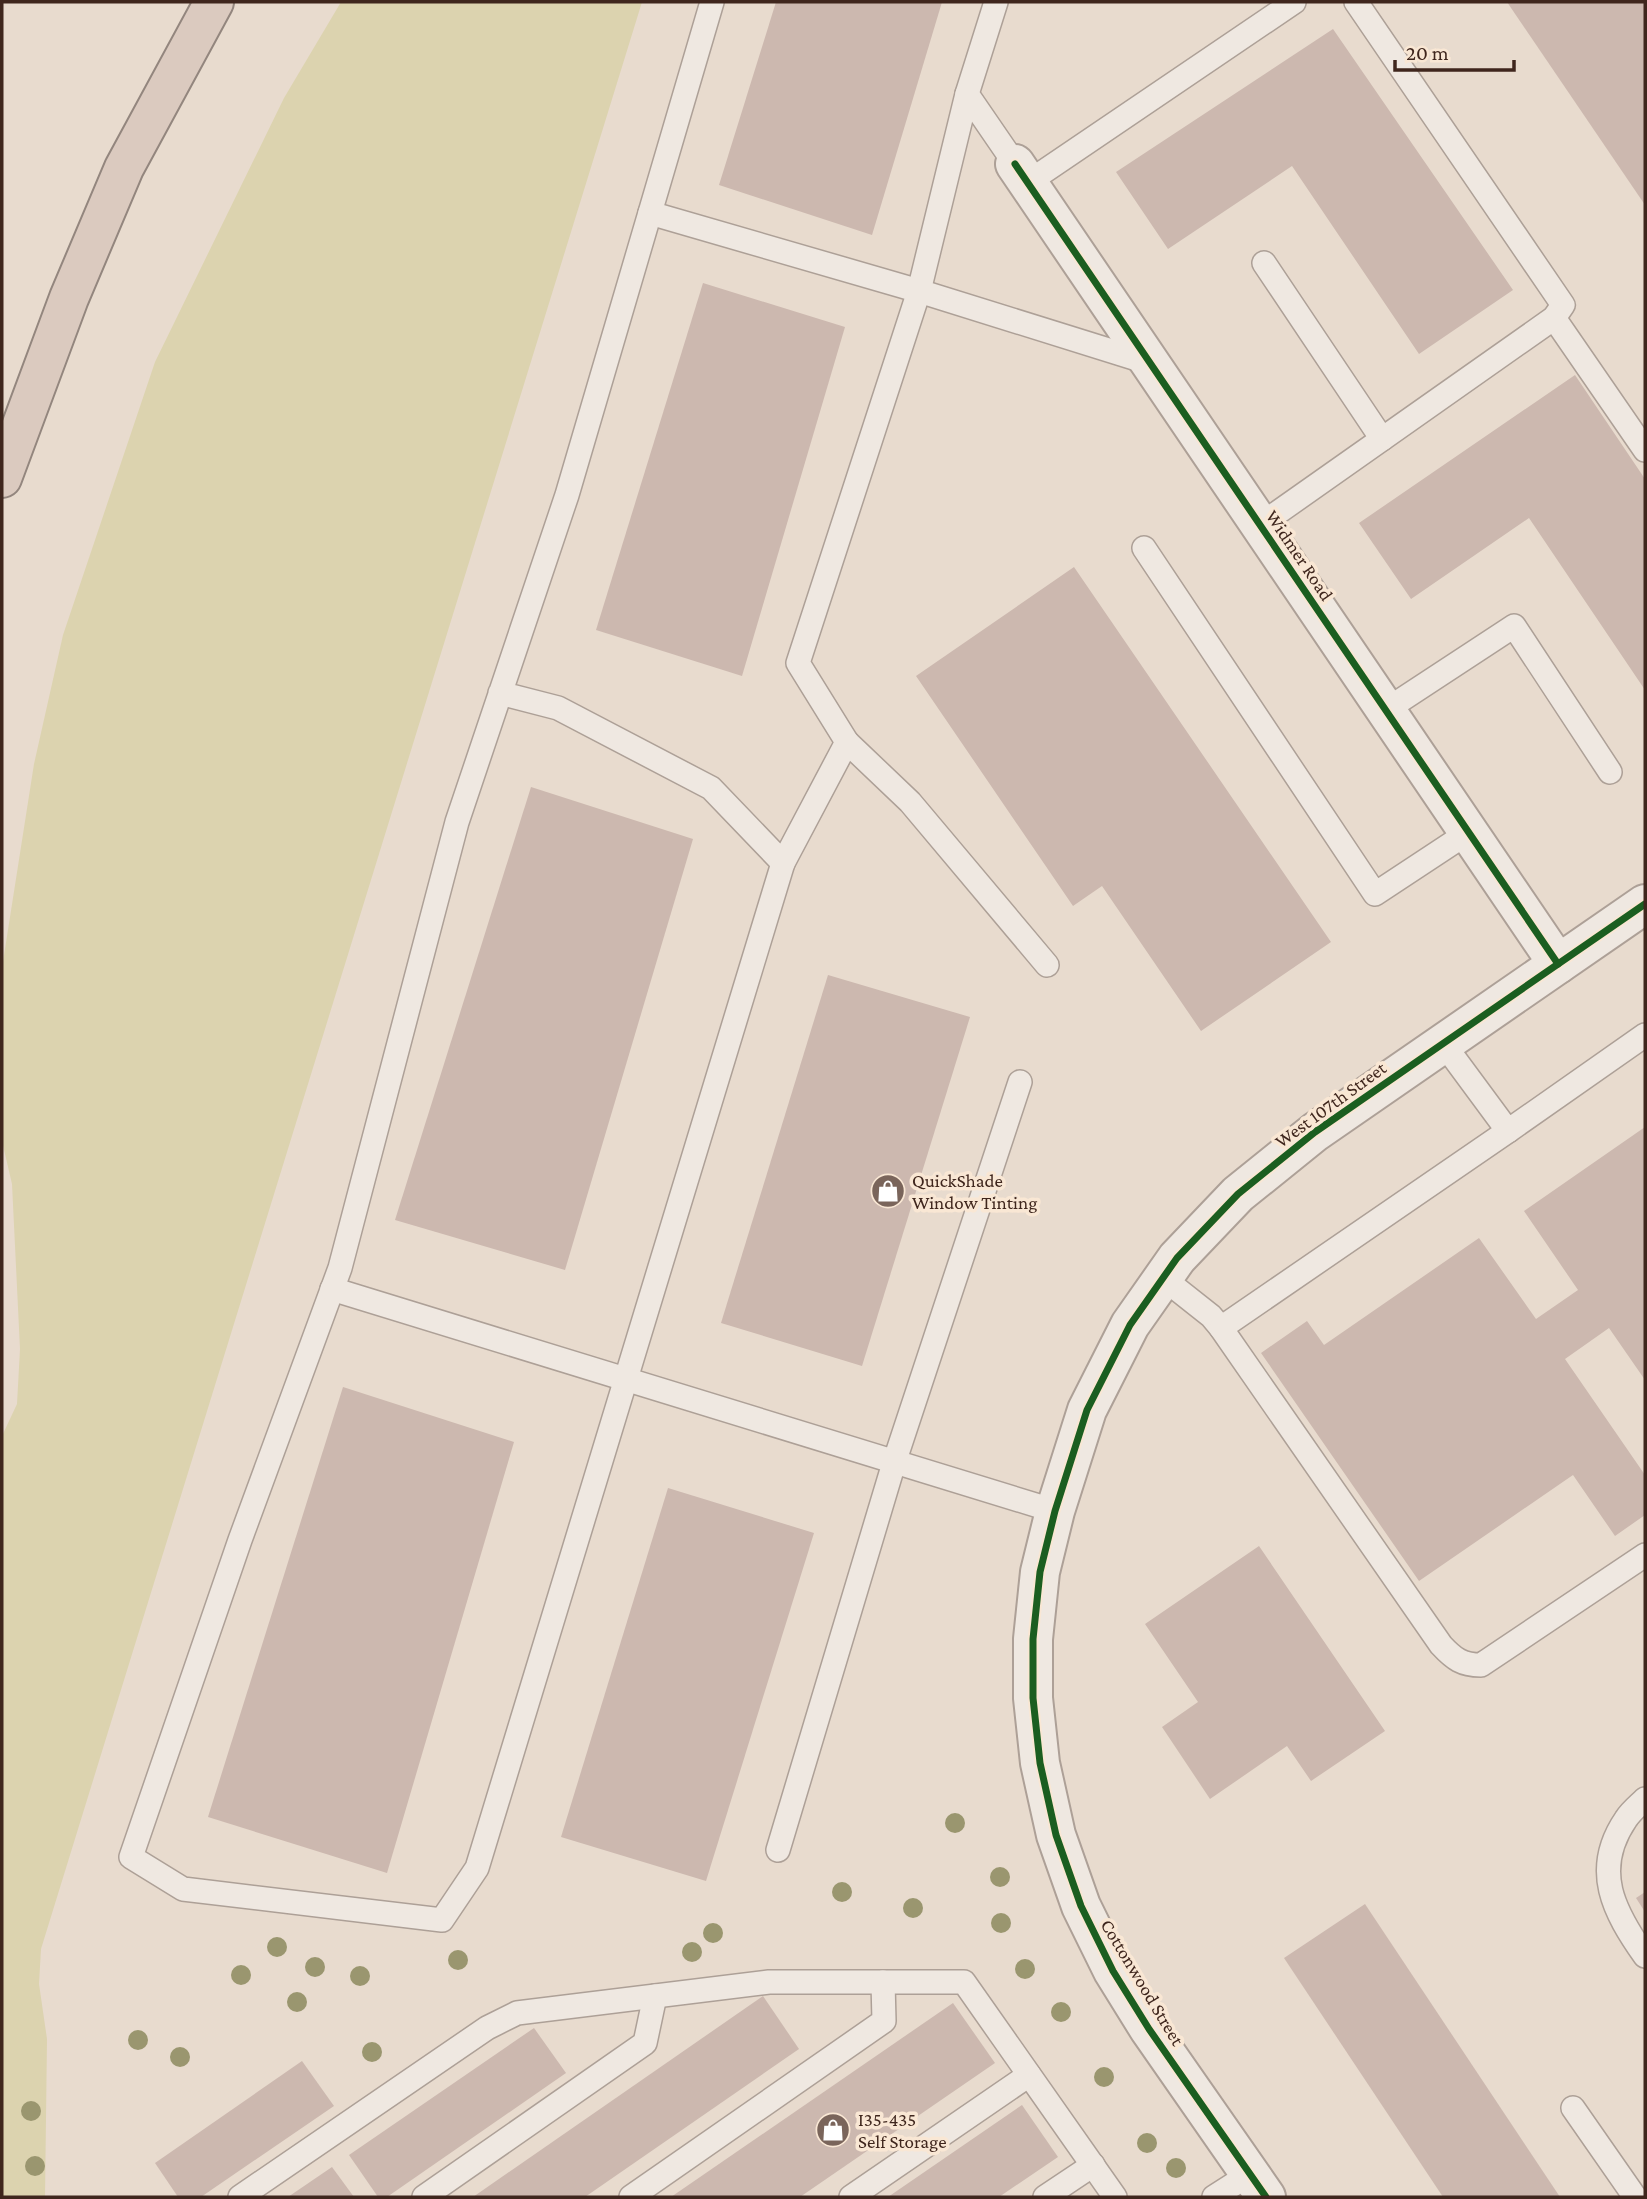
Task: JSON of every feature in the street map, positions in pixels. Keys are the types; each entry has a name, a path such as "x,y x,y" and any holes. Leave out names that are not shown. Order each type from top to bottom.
{"highway":[{"path":"2,478 69,298 124,169 214,2"}],"street":[{"name":"Widmer Road","path":"1021,174 1558,964"},
{"name":"West 107th Street","path":"1055,1511 1087,1410 1130,1325 1177,1258 1238,1194 1315,1132 1645,904"},
{"name":"Cottonwood Street","path":"1055,1511 1040,1572 1033,1639 1033,1698 1041,1763 1056,1835 1080,1906 1113,1971 1149,2029 1258,2186"}],"lane":[{"path":"712,2 567,495 457,822 340,1268 240,1540 131,1857 183,1889 442,1920 477,1868 783,863 847,742"},
{"path":"996,2 967,94 919,290 798,663 847,742 910,802 1047,965"},
{"path":"967,94 1021,174 1294,2"},
{"path":"1260,525 1554,318 1563,304 1356,2"},
{"path":"650,213 919,290 1150,363"},
{"path":"1264,262 1382,439"},
{"path":"1554,318 1645,450"},
{"path":"1144,548 1375,894 1469,832"},
{"path":"1386,709 1514,626 1611,772"},
{"path":"500,693 558,708 711,788 783,863"},
{"path":"1220,1328 1645,1035"},
{"path":"1443,1043 1508,1131"},
{"path":"778,1850 894,1463 1020,1082"},
{"path":"1163,1278 1211,1316 1441,1645 1453,1658 1466,1665 1481,1665 1645,1555"},
{"path":"332,1289 1055,1511"},
{"path":"1645,1799 1626,1819 1608,1857 1609,1892 1627,1930 1645,1956"},
{"path":"240,2197 487,2028 517,2013 769,1982 964,1982 1115,2197"},
{"path":"631,2197 884,2021 883,1982"},
{"path":"424,2197 645,2043 655,1996"},
{"path":"851,2197 1029,2075"},
{"path":"1573,2108 1635,2197"},
{"path":"1045,2197 1093,2165"},
{"path":"1214,2197 1258,2186"}],"shaded area":[{"path":"341,2 642,2 41,1949 39,1984 47,2039 45,2197 2,2197 2,1436 17,1404 20,1349 12,1184 2,1141 2,968 34,764 63,635 155,362 284,98"}],"building":[{"path":"776,2 942,2 872,235 719,185"},
{"path":"1507,2 1645,2 1645,205"},
{"path":"1333,29 1513,290 1419,354 1292,166 1168,249 1116,172"},
{"path":"703,283 845,327 742,676 596,630"},
{"path":"1575,375 1645,479 1645,690 1529,518 1411,599 1359,523"},
{"path":"1074,567 1331,942 1201,1031 1102,886 1073,906 916,676"},
{"path":"531,787 693,839 565,1270 395,1220"},
{"path":"828,975 970,1017 862,1366 721,1323"},
{"path":"1645,1127 1645,1380 1609,1328 1565,1359 1645,1475 1645,1515 1615,1536 1573,1475 1419,1581 1261,1353 1307,1321 1324,1345 1479,1238 1536,1319 1578,1290 1524,1211"},
{"path":"343,1387 514,1442 387,1873 208,1817"},
{"path":"668,1488 814,1533 706,1881 561,1837"},
{"path":"1259,1546 1385,1731 1311,1781 1287,1746 1210,1799 1162,1727 1198,1702 1145,1624"},
{"path":"1645,1892 1645,1912 1636,1898"},
{"path":"1365,1904 1560,2197 1443,2197 1284,1958"},
{"path":"763,1996 799,2049 585,2197 473,2197"},
{"name":"I35-435 Self Storage","path":"953,2003 995,2063 800,2197 671,2197"},
{"path":"534,2028 566,2073 387,2197 378,2197 349,2155"},
{"path":"302,2061 334,2106 201,2197 178,2197 155,2163"},
{"name":"I35-435 Self Storage","path":"1022,2105 1058,2157 999,2197 888,2197"},
{"path":"332,2167 354,2197 288,2197"}],"cycle path":[{"path":"1015,164 1558,964"},
{"path":"1266,2197 1149,2029 1113,1971 1081,1906 1056,1835 1040,1763 1033,1698 1033,1639 1040,1572 1055,1511 1087,1410 1130,1325 1177,1258 1238,1194 1315,1132 1645,904"}],"place":[{"name":"QuickShade Window Tinting","path":"888,1191"},
{"name":"I35-435 Self Storage","path":"833,2130"}]}
